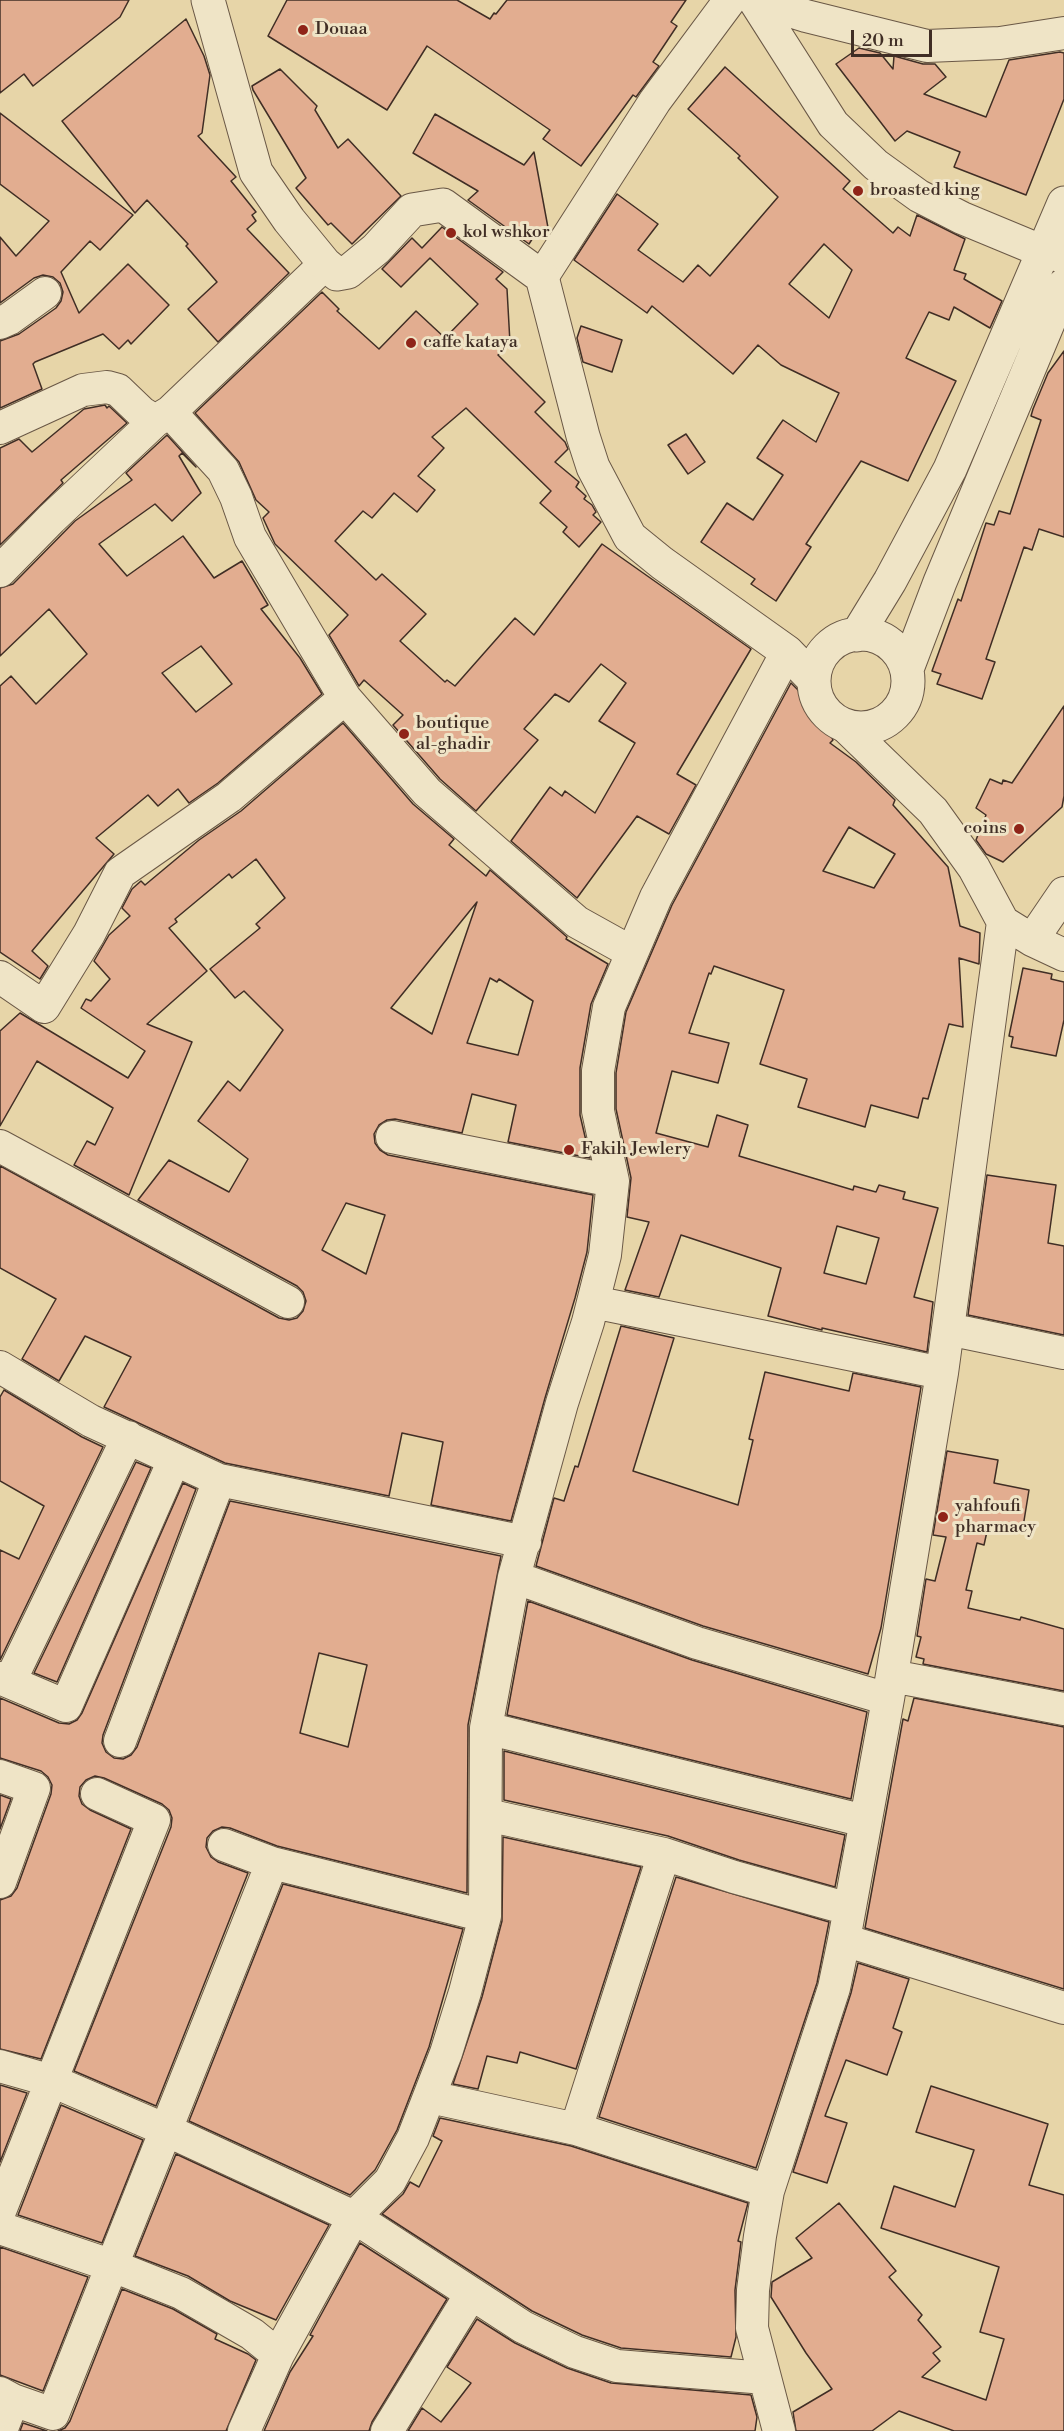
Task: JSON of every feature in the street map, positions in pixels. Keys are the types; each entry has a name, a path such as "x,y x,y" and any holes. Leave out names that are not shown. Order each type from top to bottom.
{"street":[{"path":"208,0 256,172 289,220 325,264 337,274 348,272 376,249 412,210 443,205 543,277 593,467 630,537 662,563 787,652 814,680"},
{"path":"543,277 655,101 730,0"},
{"path":"754,0 806,16 927,46 1000,43 1064,33"},
{"path":"754,0 833,124 876,165 919,196 962,218 1054,254"},
{"path":"857,635 896,572 950,469 1054,254 1064,203"},
{"path":"0,571 51,519 325,264"},
{"path":"907,669 940,582 1064,285"},
{"path":"0,323 9,320 45,293"},
{"path":"0,428 83,390 107,387 118,390 163,417 222,470 236,497 250,537 345,698 427,792 577,922 631,952"},
{"path":"845,726 860,729 874,727 893,716 906,698 909,683 907,669 901,655 891,644 878,637 848,636 835,642 824,652 817,665 814,680 816,694 822,708 832,719 845,726 933,812 974,868 1003,922 1032,940 1064,955"},
{"path":"244,2431 278,2355 354,2217 390,2181 413,2138 430,2097 465,1992 485,1916 486,1728 514,1577 605,1255 613,1181 598,1111 598,1071 609,1007 656,897 787,652"},
{"path":"0,977 44,1006 88,934 120,873 229,796 345,698"},
{"path":"1032,940 1064,893"},
{"path":"779,2431 752,2328 753,2290 768,2191 834,1988 844,1940 890,1688 942,1373 1003,922"},
{"path":"392,1137 613,1181"},
{"path":"0,1146 288,1302"},
{"path":"593,1302 942,1373"},
{"path":"948,1329 1064,1353"},
{"path":"0,1367 91,1421 219,1480 525,1542"},
{"path":"128,1437 5,1679 66,1706 174,1460"},
{"path":"120,1741 219,1480"},
{"path":"514,1577 697,1643 890,1688 1064,1709"},
{"path":"486,1728 865,1821"},
{"path":"0,1776 34,1788 1,1876"},
{"path":"0,2211 154,1820 97,1794"},
{"path":"487,1815 664,1854 734,1877 849,1909"},
{"path":"224,1845 272,1863 485,1916"},
{"path":"576,2129 664,1854"},
{"path":"0,2431 6,2396 53,2414 272,1863"},
{"path":"844,1940 1064,2008"},
{"path":"0,2066 52,2081 166,2130 354,2217 523,2327 575,2352 617,2366 765,2378"},
{"path":"430,2097 576,2129 768,2191"},
{"path":"0,2228 112,2266 181,2293 252,2334 278,2355"},
{"path":"387,2431 471,2294"}],"building":[{"path":"0,0 129,0 120,17 33,86 24,74 0,93"},
{"path":"287,0 457,0 490,19 507,0 686,0 671,22 677,26 653,62 659,66 636,97 633,95 581,166 543,139 550,130 427,46 387,110 268,36"},
{"path":"186,19 204,56 210,75 202,133 198,136 236,177 231,181 256,212 252,215 256,221 247,229 289,273 218,342 188,309 217,282 186,246 188,244 147,200 135,213 62,121"},
{"path":"859,48 880,53 893,69 894,56 923,64 935,64 946,77 924,94 986,117 1009,60 1064,53 1064,99 1026,195 954,167 960,152 907,131 895,141 836,64"},
{"path":"725,67 850,181 843,189 893,233 898,227 910,236 917,215 965,239 954,270 966,274 964,279 1002,301 990,328 954,307 949,320 929,312 906,358 956,381 908,481 861,461 806,544 811,547 776,601 751,584 755,579 701,542 727,503 753,520 783,475 757,458 783,420 816,442 839,393 781,365 758,345 733,374 652,306 647,313 574,260 617,194 658,224 638,250 683,282 698,265 710,276 778,197 738,158 740,156 688,109","holes":["824,244 852,270 829,318 789,284"]},
{"path":"280,69 317,106 315,110 338,148 348,139 401,196 352,244 331,223 328,225 296,188 306,178 253,90 252,86"},
{"path":"0,113 133,215 100,250 90,241 61,272 79,313 128,264 169,305 131,344 128,340 119,349 103,334 35,362 33,364 42,389 0,408 0,341 19,334 56,308 63,292 60,283 53,277 43,275 34,278 0,303 0,237 16,256 49,221 0,184"},
{"path":"435,114 524,165 534,152 549,233 545,239 536,233 529,244 468,200 478,191 413,153"},
{"path":"442,227 503,272 496,279 507,289 510,343 498,355 545,402 535,412 565,442 568,449 555,462 579,482 576,487 586,496 584,499 592,505 596,512 593,515 601,522 579,547 563,532 567,527 540,503 551,491 466,408 432,437 444,448 418,476 435,490 417,512 394,493 372,518 363,511 335,541 376,580 382,574 426,614 400,641 445,682 447,680 455,686 515,618 534,635 602,544 751,649 677,774 696,785 669,834 637,816 577,898 511,841 550,787 562,796 565,791 595,813 635,743 599,721 626,683 601,664 569,702 555,694 524,729 538,740 476,811 440,779 393,725 403,715 364,680 359,686 329,635 348,615 275,544 263,518 269,512 256,500 239,462 195,413 322,292 339,309 337,311 379,349 416,311 445,338 478,304 430,258 401,287 382,269 412,238 422,248"},
{"path":"581,326 622,340 612,372 583,362 577,338"},
{"path":"1064,351 1064,537 1039,529 1032,550 1024,547 986,659 995,662 982,699 937,684 941,674 932,671 958,599 961,601 986,523 994,525 999,511 1010,514 1041,420 1031,416 1033,409 1048,373"},
{"path":"105,405 127,423 61,480 63,483 0,545 0,448 19,439 32,452 84,409"},
{"path":"686,434 705,462 688,474 668,445"},
{"path":"167,435 196,467 182,453 179,456 201,493 172,521 155,504 99,544 127,576 183,536 214,578 242,561 268,605 261,609 300,658 322,694 218,783 189,803 178,789 158,806 148,795 96,838 114,854 32,951 48,966 40,979 0,952 0,686 11,676 36,704 87,654 49,609 0,656 0,588 13,584 75,521 132,480 126,473","holes":["201,646 232,684 196,712 162,673"]},
{"path":"791,683 828,720 828,730 833,740 830,743 856,762 895,800 893,805 948,867 960,926 980,933 979,964 959,958 963,1027 949,1024 928,1099 923,1098 918,1118 871,1105 865,1127 798,1107 807,1079 760,1064 784,990 714,966 711,974 709,973 689,1033 729,1043 718,1083 672,1071 656,1133 708,1147 717,1115 748,1125 739,1156 853,1190 854,1186 876,1192 879,1185 905,1192 903,1199 938,1208 914,1297 933,1302 927,1352 768,1316 781,1268 681,1235 659,1297 625,1290 649,1222 627,1217 631,1178 616,1109 616,1073 626,1012 672,905","holes":["849,827 895,854 874,888 823,871","837,1226 879,1238 866,1284 824,1273"]},
{"path":"1064,706 1062,807 1003,862 986,854 976,840 986,815 976,808 990,779 1002,784 1003,780 1012,783"},
{"path":"343,723 413,804 454,839 449,845 486,876 490,870 567,937 566,939 608,964 591,1004 580,1068 580,1115 590,1158 508,1142 516,1105 472,1094 462,1133 395,1119 387,1120 379,1125 374,1134 375,1143 388,1155 593,1195 587,1252 511,1521 431,1505 443,1442 402,1433 389,1496 225,1463 104,1407 131,1357 85,1336 59,1381 22,1359 56,1299 0,1268 0,1166 279,1318 289,1320 297,1318 303,1311 306,1301 303,1292 297,1286 138,1200 169,1160 229,1192 248,1159 198,1121 228,1081 240,1091 283,1030 244,991 235,998 210,969 260,928 256,924 285,898 256,859 232,878 229,874 175,919 177,922 169,928 207,971 147,1024 192,1042 129,1195 74,1165 87,1141 95,1145 113,1108 37,1061 0,1126 0,1031 20,1013 128,1078 145,1051 81,1008 86,999 91,1001 110,979 94,961 109,935 130,916 122,908 132,889 141,881 145,885 199,840 241,811","holes":["477,902 432,1034 391,1008","490,978 497,982 499,979 533,1001 518,1055 467,1043","346,1203 385,1215 366,1274 322,1250"]},
{"path":"1023,968 1052,974 1051,979 1064,982 1064,1020 1056,1056 1011,1047 1013,1037 1009,1036"},
{"path":"987,1175 1056,1185 1048,1243 1064,1246 1064,1335 968,1315"},
{"path":"621,1326 674,1338 633,1471 738,1505 753,1440 749,1439 765,1372 849,1391 853,1373 921,1387 881,1628 868,1674 703,1626 536,1566 554,1498 564,1501 575,1466 578,1467"},
{"path":"4,1390 82,1437 103,1447 0,1660 0,1550 19,1559 44,1506 0,1481 0,1397"},
{"path":"947,1451 998,1460 994,1483 1029,1490 1022,1533 988,1527 984,1545 977,1543 966,1590 972,1591 968,1608 1020,1620 1021,1617 1064,1629 1064,1691 923,1664 924,1659 916,1657 921,1637 917,1636 926,1579 935,1581 946,1537 933,1535"},
{"path":"136,1462 151,1468 57,1682 34,1673"},
{"path":"183,1483 196,1489 103,1735 102,1743 106,1752 114,1758 123,1759 131,1755 137,1747 230,1501 501,1556 468,1725 467,1893 277,1846 230,1828 222,1827 213,1831 207,1838 206,1847 211,1857 218,1862 248,1873 156,2106 74,2071 171,1827 172,1818 169,1810 162,1804 104,1778 95,1776 86,1780 80,1787 79,1796 82,1804 131,1829 41,2059 0,2049 0,1900 11,1896 17,1888 51,1794 52,1785 41,1771 0,1758 0,1698 59,1723 69,1724 77,1720","holes":["319,1653 367,1665 348,1747 300,1733"]},
{"path":"528,1601 692,1660 867,1712 851,1799 507,1715"},
{"path":"914,1698 1064,1727 1064,1989 865,1928 903,1719 908,1721"},
{"path":"504,1751 845,1835 835,1887 739,1860 668,1836 504,1800"},
{"path":"0,1795 11,1799 0,1829"},
{"path":"503,1837 641,1867 576,2069 520,2052 517,2063 487,2056 478,2089 453,2084 482,1997 502,1921"},
{"path":"676,1877 829,1922 817,1983 756,2168 599,2117"},
{"path":"283,1884 463,1929 429,2047 397,2130 375,2170 350,2195 189,2121"},
{"path":"858,1963 909,1979 893,2028 902,2032 887,2075 846,2060 825,2116 847,2123 827,2183 793,2172 851,1993"},
{"path":"0,2085 27,2093 0,2162"},
{"path":"931,2086 1048,2124 1029,2185 1064,2195 1064,2431 954,2431 899,2411 872,2431 796,2431 793,2412 832,2389 771,2297 772,2282 812,2258 796,2238 839,2203 896,2271 889,2277 922,2315 918,2320 941,2347 933,2353 940,2361 922,2377 986,2400 1004,2339 980,2332 999,2267 881,2228 894,2186 955,2207 974,2150 916,2132"},
{"path":"61,2105 143,2140 102,2243 18,2215"},
{"path":"440,2118 571,2146 748,2203 738,2241 741,2242 735,2290 736,2337 731,2357 621,2348 582,2335 532,2311 382,2214 403,2194 410,2182 419,2187 442,2141 433,2136"},
{"path":"176,2154 329,2225 276,2320 230,2301 188,2276 135,2256"},
{"path":"360,2243 447,2299 372,2422 369,2431 264,2431 290,2372 313,2336 310,2335"},
{"path":"0,2247 88,2277 43,2391 0,2375"},
{"path":"122,2289 173,2309 217,2334 215,2339 256,2360 226,2431 58,2431 65,2428 70,2421"},
{"path":"477,2319 515,2343 567,2368 611,2383 751,2395 757,2417 755,2431 408,2431 422,2408 441,2422 471,2383 447,2367"},
{"path":"23,2423 47,2431 20,2431"}],"place":[{"name":"Douaa","path":"303,30"},
{"name":"broasted king","path":"858,191"},
{"name":"kol wshkor","path":"451,233"},
{"name":"caffe kataya","path":"411,343"},
{"name":"boutique al-ghadir","path":"404,734"},
{"name":"coins","path":"1019,829"},
{"name":"Fakih Jewlery","path":"569,1150"},
{"name":"yahfoufi pharmacy","path":"943,1517"}]}
